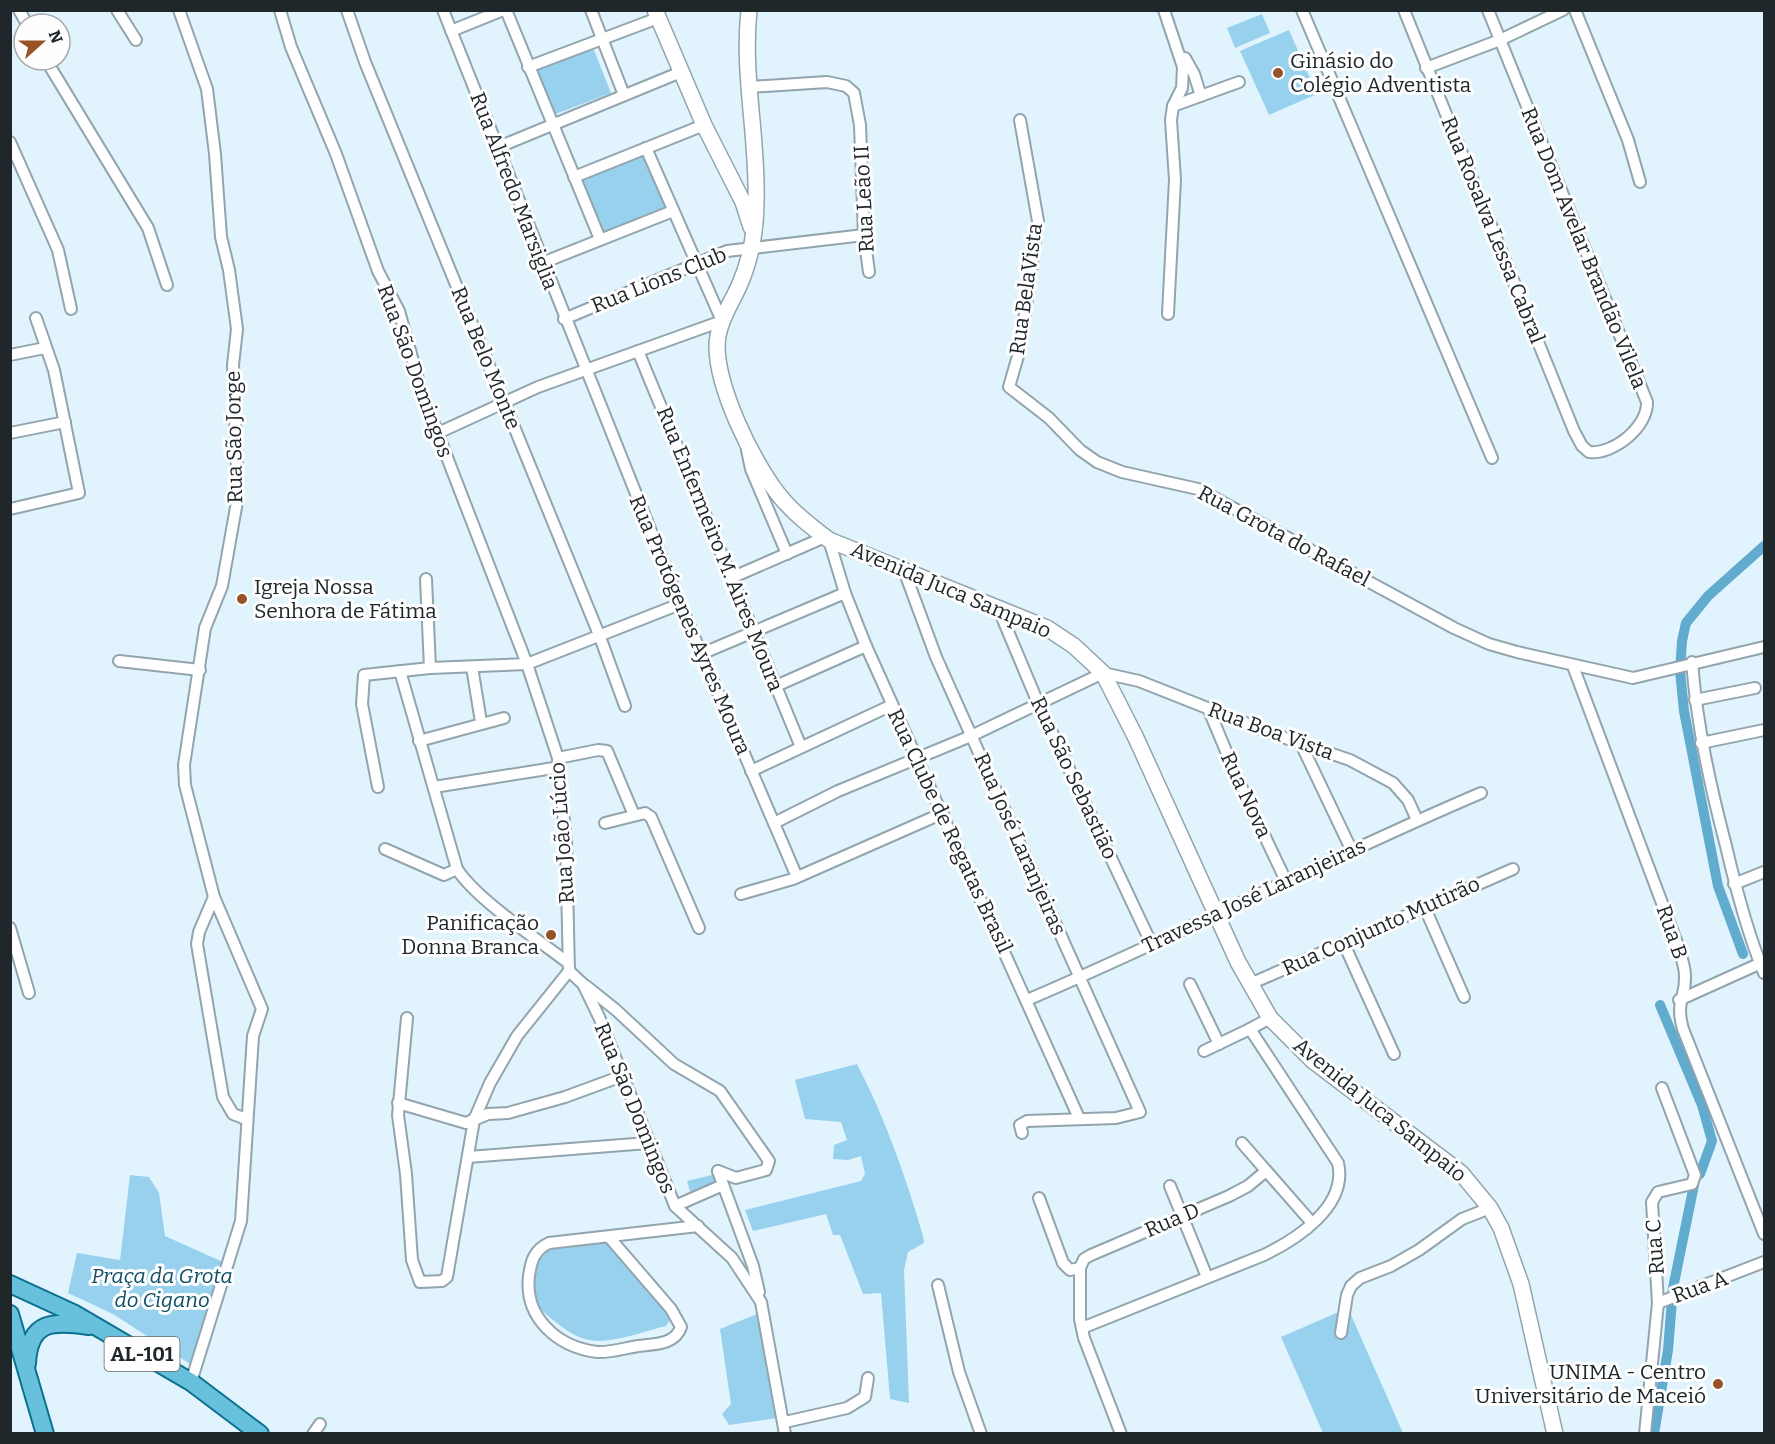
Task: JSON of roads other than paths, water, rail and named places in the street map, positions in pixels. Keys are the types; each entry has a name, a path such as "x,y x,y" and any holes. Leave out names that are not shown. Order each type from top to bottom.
{"main road":[{"name":"Avenida Juca Sampaio","path":"749,11 749,87 755,162 753,241 738,288 722,321 716,348 728,399 771,486 803,520 827,538 905,573 1061,636 1103,673 1136,738 1250,984 1269,1018 1312,1060 1461,1173 1490,1208 1501,1228 1521,1284 1555,1434"},
{"path":"657,14 704,125 743,202 753,241"},
{"path":"727,170 743,171 755,162"},
{"path":"10,1284 72,1313 93,1327"},
{"path":"10,1314 17,1342 27,1364 45,1434"},
{"path":"27,1364 29,1345 40,1329 57,1322 93,1327"},
{"name":"AL-101","path":"93,1327 191,1382 260,1434"}],"street":[{"path":"117,10 136,40"},
{"name":"Rua São Jorge","path":"179,10 207,89 215,154 221,237 229,270 237,329 233,393 238,496 222,586 205,628 184,765 184,785 214,897 262,1009 253,1036 241,1221 191,1382"},
{"name":"Rua São Domingos","path":"280,10 291,47 336,154 378,271 399,312 412,363 527,664"},
{"name":"Rua Belo Monte","path":"347,10 365,62 600,637 625,706"},
{"name":"Rua Alfredo Marsiglia","path":"443,10 585,372"},
{"path":"451,31 504,10 600,239"},
{"path":"591,10 624,95"},
{"path":"1164,10 1179,50 1184,79 1173,106 1171,120 1174,180 1168,314"},
{"path":"1302,10 1492,458"},
{"name":"Rua Rosalva Lessa Cabral","path":"1404,10 1568,416"},
{"name":"Rua Dom Avelar Brandão Vilela","path":"1488,10 1647,402 1642,422 1637,428 1621,441 1595,453 1582,446 1568,416"},
{"path":"1426,68 1500,40 1563,10"},
{"path":"1575,10 1628,140 1640,182"},
{"path":"528,67 602,39 657,14"},
{"path":"1179,50 1194,74 1201,96"},
{"path":"53,72 148,228 167,285"},
{"path":"496,148 681,72"},
{"name":"Rua Leão II","path":"749,87 827,82 851,89 857,99 860,125 864,236 869,272"},
{"path":"1173,106 1239,82"},
{"name":"Rua BelaVista","path":"1010,387 1020,350 1038,221 1020,120"},
{"path":"574,177 704,125"},
{"path":"10,142 58,250 71,309"},
{"path":"438,433 538,387 722,321 646,148"},
{"path":"542,263 673,211"},
{"name":"Rua Lions Club","path":"564,319 753,241 864,236"},
{"path":"10,509 79,493 54,370 36,318"},
{"path":"10,356 45,348"},
{"name":"Rua Enfermeiro M. Aires Moura","path":"638,351 801,747"},
{"name":"Rua Protógenes Ayres Moura","path":"585,372 680,604 797,877"},
{"name":"Rua Grota do Rafael","path":"1010,387 1049,418 1080,450 1097,462 1145,478 1162,478 1198,489 1470,636 1489,644 1573,666 1633,678 1764,647"},
{"path":"10,433 65,422"},
{"path":"742,430 751,469 787,554"},
{"path":"731,578 827,538"},
{"name":"Rua Clube de Regatas Brasil","path":"827,538 845,593 891,705 943,813 1079,1118"},
{"name":"Rua José Laranjeiras","path":"905,573 936,657 1140,1112 1116,1118 1079,1118"},
{"path":"426,579 430,668"},
{"path":"701,654 845,593"},
{"path":"378,787 362,704 364,675 430,668 527,664 680,604"},
{"name":"Rua São Sebastião","path":"999,610 1038,703 1152,945"},
{"path":"776,686 866,646"},
{"path":"119,661 200,670"},
{"name":"Rua João Lúcio","path":"527,664 559,762 566,842 568,966"},
{"path":"1679,1000 1762,968 1760,950 1734,884 1701,743 1695,700 1686,664"},
{"path":"472,666 480,722"},
{"name":"Rua B","path":"1573,666 1677,943 1686,978 1679,1000 1679,1015 1694,1060 1764,1234"},
{"path":"385,849 444,874 457,869 400,671"},
{"path":"774,823 838,791 971,735 1103,673"},
{"name":"Rua Boa Vista","path":"1103,673 1139,681 1301,744 1350,760 1394,783 1408,800 1418,820"},
{"path":"1695,700 1755,688"},
{"path":"751,771 891,705"},
{"name":"Rua Nova","path":"1208,708 1239,782 1286,881"},
{"path":"419,741 480,722 504,718"},
{"path":"1701,743 1763,730"},
{"path":"1301,744 1351,849"},
{"path":"434,787 559,762 598,750 607,751 634,815"},
{"name":"Travessa José Laranjeiras","path":"1027,1000 1217,915 1351,849 1481,793"},
{"path":"605,823 645,813 653,819 699,928"},
{"path":"741,894 797,877 943,813"},
{"name":"Rua São Domingos","path":"457,869 463,879 568,966 583,984 675,1206 732,1258 761,1302 785,1422 785,1434"},
{"name":"Rua Conjunto Mutirão","path":"1250,984 1513,869"},
{"path":"1734,884 1764,872"},
{"path":"214,897 199,932 197,944 223,1097 233,1114 246,1119"},
{"path":"1424,906 1464,997"},
{"path":"10,928 29,993"},
{"path":"1344,944 1394,1054"},
{"path":"407,1018 398,1103 412,1260 416,1276 422,1283 442,1281 447,1277 474,1120 490,1083 518,1036 568,966"},
{"path":"583,984 616,1010 674,1064 720,1091 766,1155 769,1167 758,1173 736,1178 718,1171 753,1266 761,1302"},
{"path":"1190,984 1219,1044"},
{"path":"1204,1051 1269,1018"},
{"path":"1082,1328 1288,1243 1326,1208 1339,1184 1338,1163 1250,1029"},
{"path":"398,1103 466,1123 565,1097 622,1076"},
{"name":"Rua C","path":"1661,1301 1653,1198 1658,1192 1692,1184 1693,1171 1662,1088"},
{"path":"1022,1134 1020,1125 1024,1122 1079,1118"},
{"path":"468,1157 648,1143"},
{"path":"1242,1143 1312,1223"},
{"name":"Rua D","path":"1080,1268 1084,1258 1238,1191 1266,1171"},
{"path":"675,1206 723,1185"},
{"path":"1170,1186 1207,1276"},
{"path":"1039,1198 1063,1263 1070,1270 1080,1268 1082,1328 1121,1434"},
{"name":"Avenida Juca Sampaio","path":"1341,1333 1347,1295 1360,1278 1391,1266 1419,1250 1462,1219 1490,1208"},
{"path":"609,1237 679,1320 681,1327 673,1339 663,1343 598,1352 574,1346 554,1334 535,1315 530,1306 528,1284 531,1263 540,1248 549,1243 698,1226"},
{"name":"Rua A","path":"1645,1434 1661,1301 1764,1262"},
{"path":"938,1285 959,1372 981,1434"},
{"path":"785,1422 847,1407 865,1397 868,1378"},
{"path":"314,1434 320,1424"}],"waterway":[{"path":"1743,954 1718,886 1684,711 1680,671 1686,623 1708,596 1764,546"},
{"path":"1660,1005 1702,1105 1712,1141 1700,1174"},
{"path":"1654,1434 1668,1350 1673,1288 1694,1185"}],"place":[{"name":"Ginásio do Colégio Adventista","path":"1278,73"},
{"name":"Igreja Nossa Senhora de Fátima","path":"242,599"},
{"name":"Panificação Donna Branca","path":"551,935"},
{"name":"UNIMA - Centro Universitário de Maceió","path":"1718,1384"}],"park label":[{"name":"Praça da Grota do Cigano","path":"162,1288"}]}
